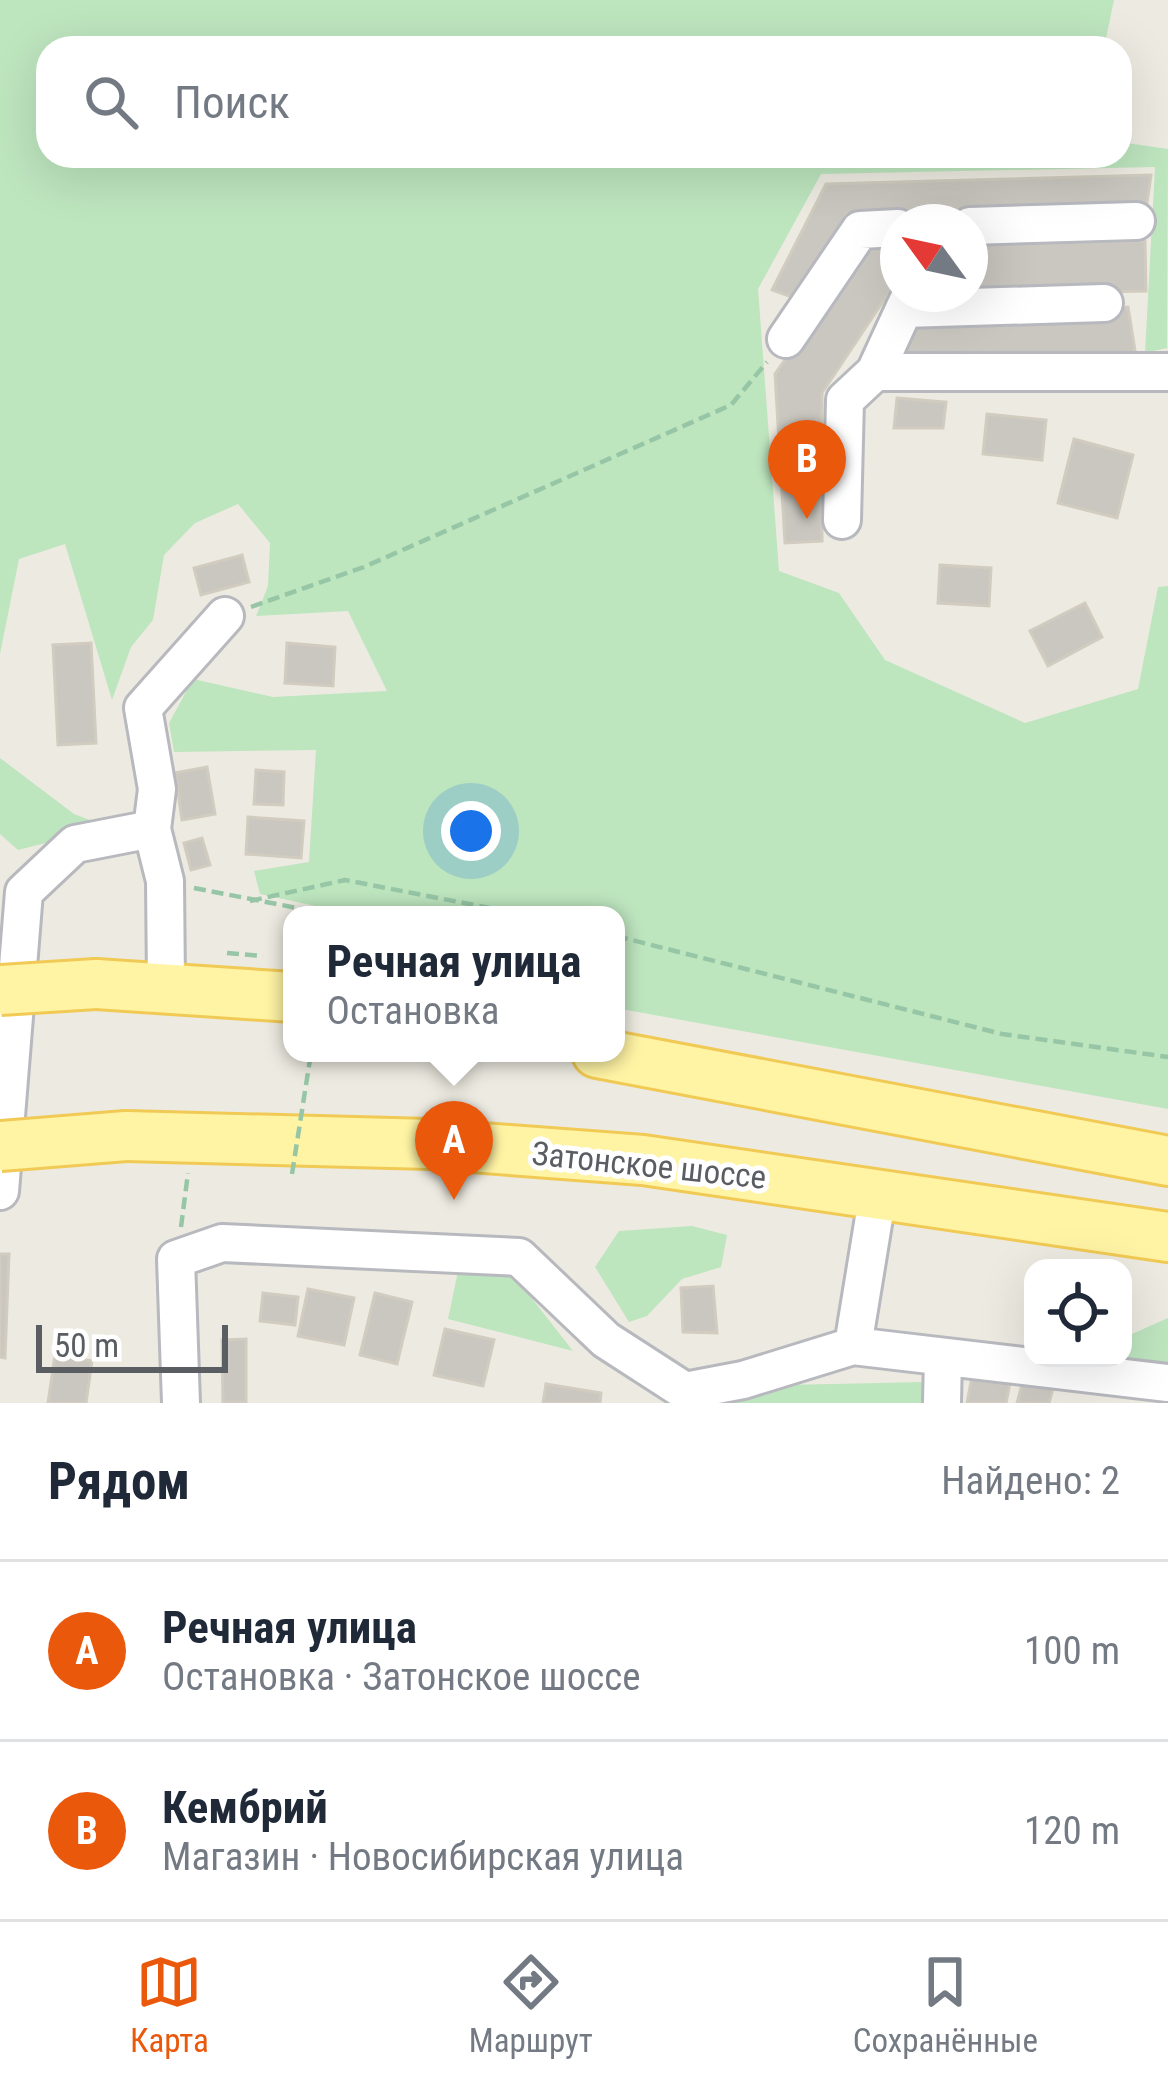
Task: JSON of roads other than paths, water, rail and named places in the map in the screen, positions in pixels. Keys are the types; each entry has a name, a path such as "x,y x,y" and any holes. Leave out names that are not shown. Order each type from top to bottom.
{"main road":[{"path":"0,990 166,985 283,996"},
{"path":"625,1058 1168,1161"},
{"name":"Затонское шоссе","path":"1,1168 126,1136 430,1144 643,1160 1168,1237"}],"street":[{"path":"988,225 1136,221"},
{"path":"786,339 860,230 880,229"},
{"path":"988,302 1104,303"},
{"path":"842,520 845,400 875,372 903,312"},
{"path":"875,372 1168,372"},
{"path":"166,985 165,881 152,830 157,789 143,708 225,616"},
{"path":"1,1168 24,892 75,844 152,830"},
{"path":"853,1346 878,1193"},
{"path":"181,1403 176,1259 222,1243 519,1257 606,1340 687,1397 853,1346 1168,1383"},
{"path":"941,1403 944,1357"}],"place":[{"name":"Кембрий","path":"807,519"},
{"name":"Речная улица","path":"454,1200"}]}
